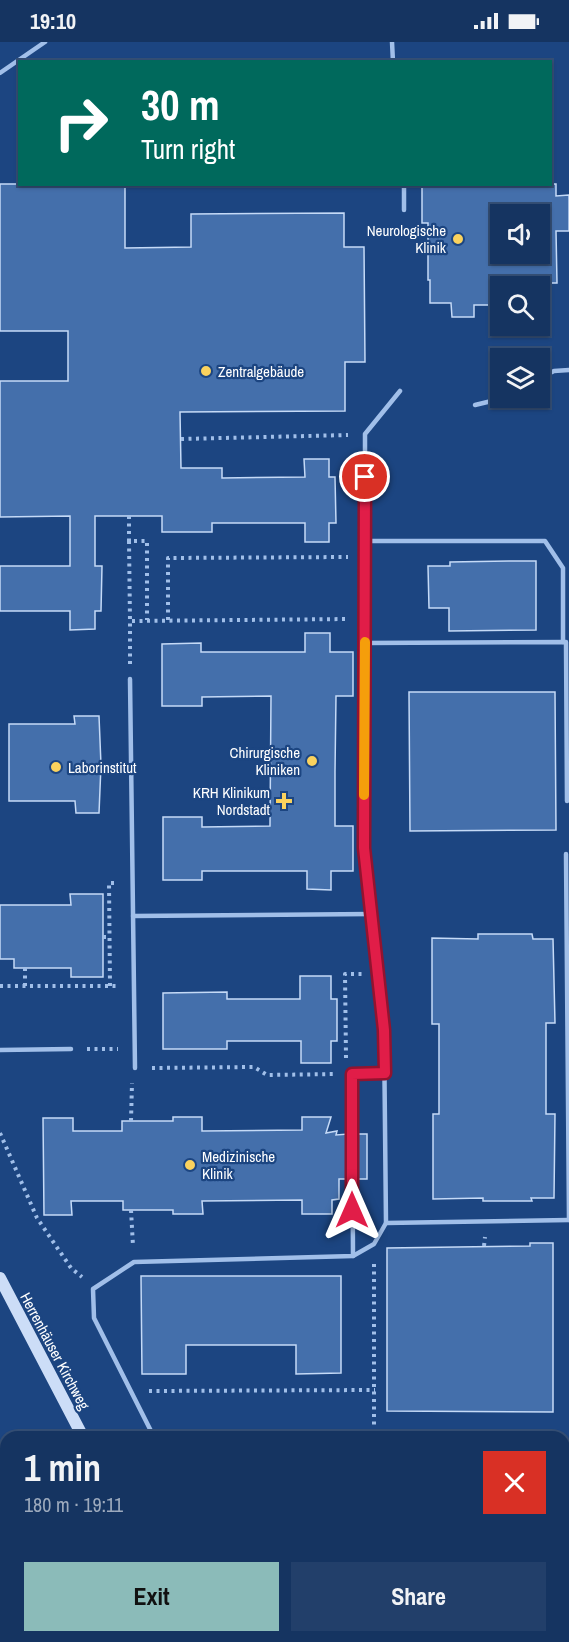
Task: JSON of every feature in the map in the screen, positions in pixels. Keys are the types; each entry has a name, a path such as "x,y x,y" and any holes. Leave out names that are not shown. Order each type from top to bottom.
{"street":[{"name":"Herrenhäuser Kirchweg","path":"0,1278 80,1431"}],"lane":[{"path":"19,60 45,42"},
{"path":"392,42 393,60"},
{"path":"0,73 18,61"},
{"path":"404,186 404,210"},
{"path":"550,373 569,370"},
{"path":"151,1431 94,1318 93,1289 134,1262 353,1256 374,1244 386,1223 384,1030 364,848 365,434 400,391"},
{"path":"475,405 490,401"},
{"path":"364,541 545,541 563,568 563,642"},
{"path":"365,643 566,642 567,801"},
{"path":"130,679 135,1068"},
{"path":"386,1223 569,1220 566,854"},
{"path":"133,916 372,914"},
{"path":"0,1050 71,1049"},
{"path":"353,1256 349,1074 385,1073"}],"path":[{"path":"181,439 365,434"},
{"path":"129,516 130,679"},
{"path":"129,541 147,541 147,620"},
{"path":"168,620 168,558 365,557"},
{"path":"130,621 365,619"},
{"path":"103,937 110,937 110,986"},
{"path":"25,968 25,986"},
{"path":"131,1121 130,1089 135,1068 254,1067 267,1075 349,1074 345,974 378,973"},
{"path":"0,986 134,986"},
{"path":"71,1049 134,1048"},
{"path":"0,1133 37,1218 71,1269 93,1289"},
{"path":"131,1210 134,1262"},
{"path":"374,1244 374,1431"},
{"path":"131,1391 375,1390"}],"building":[{"name":"Zentralgebäude","path":"0,184 125,186 125,248 191,247 191,214 344,213 344,247 364,247 365,362 345,362 345,411 180,412 181,468 222,468 222,478 305,477 304,459 329,459 329,477 335,477 336,523 329,523 329,542 305,542 305,523 212,523 212,532 162,532 162,516 95,516 95,566 102,566 101,611 95,611 95,629 70,630 70,611 0,611 0,566 70,566 70,516 0,517 0,381 68,381 68,331 0,331"},
{"name":"Neurologische Klinik","path":"556,184 556,196 569,195 569,231 556,231 557,283 550,283 550,276 490,276 490,305 474,305 474,317 452,317 451,303 430,303 430,280 428,280 428,223 422,223 422,186 552,186"},
{"path":"536,561 536,630 449,631 449,608 429,608 428,566 450,566 450,562"},
{"name":"Chirurgische Kliniken","path":"305,633 330,633 330,652 353,652 353,696 336,696 335,826 353,826 353,871 331,871 331,890 307,889 307,871 202,871 202,880 163,880 163,817 202,817 202,827 270,826 271,696 202,697 202,706 162,706 162,644 201,643 201,652 305,652"},
{"path":"409,692 555,692 556,830 410,831"},
{"name":"Laborinstitut","path":"74,716 99,716 101,765 99,813 76,813 75,801 9,801 9,724 75,724"},
{"path":"70,894 103,894 103,977 71,977 71,968 14,968 14,959 0,959 0,905 71,905"},
{"path":"478,934 532,934 533,939 553,939 555,1023 546,1023 546,1114 555,1114 554,1198 531,1198 532,1201 483,1201 483,1198 433,1199 433,1114 439,1114 439,1024 432,1024 432,938 478,939"},
{"path":"300,976 331,976 331,999 337,999 337,1041 331,1041 331,1063 301,1063 301,1041 227,1041 227,1049 163,1049 163,993 227,992 227,999 300,999"},
{"name":"Medizinische Klinik","path":"173,1117 202,1117 202,1131 302,1130 302,1117 331,1117 326,1133 337,1131 336,1135 348,1134 348,1179 339,1179 339,1199 332,1200 332,1214 302,1214 302,1200 202,1201 203,1214 173,1214 173,1210 123,1210 123,1201 71,1201 72,1215 44,1215 43,1118 73,1118 73,1131 122,1131 122,1121 173,1121"},
{"path":"357,1134 367,1134 367,1179 357,1179"},
{"path":"530,1243 553,1243 553,1412 387,1411 387,1248 530,1246"},
{"path":"141,1276 341,1276 341,1373 296,1374 296,1345 186,1345 186,1374 142,1374"}],"slow traffic":[{"path":"364,795 365,642"}],"place":[{"name":"Neurologische Klinik","path":"458,239"},
{"name":"Zentralgebäude","path":"206,371"},
{"name":"Chirurgische Kliniken","path":"312,761"},
{"name":"Laborinstitut","path":"56,767"},
{"name":"KRH Klinikum Nordstadt","path":"284,801"},
{"name":"Medizinische Klinik","path":"190,1165"}],"route":[{"path":"352,1210 352,1074 385,1073 384,1030 364,848 365,477"}]}
